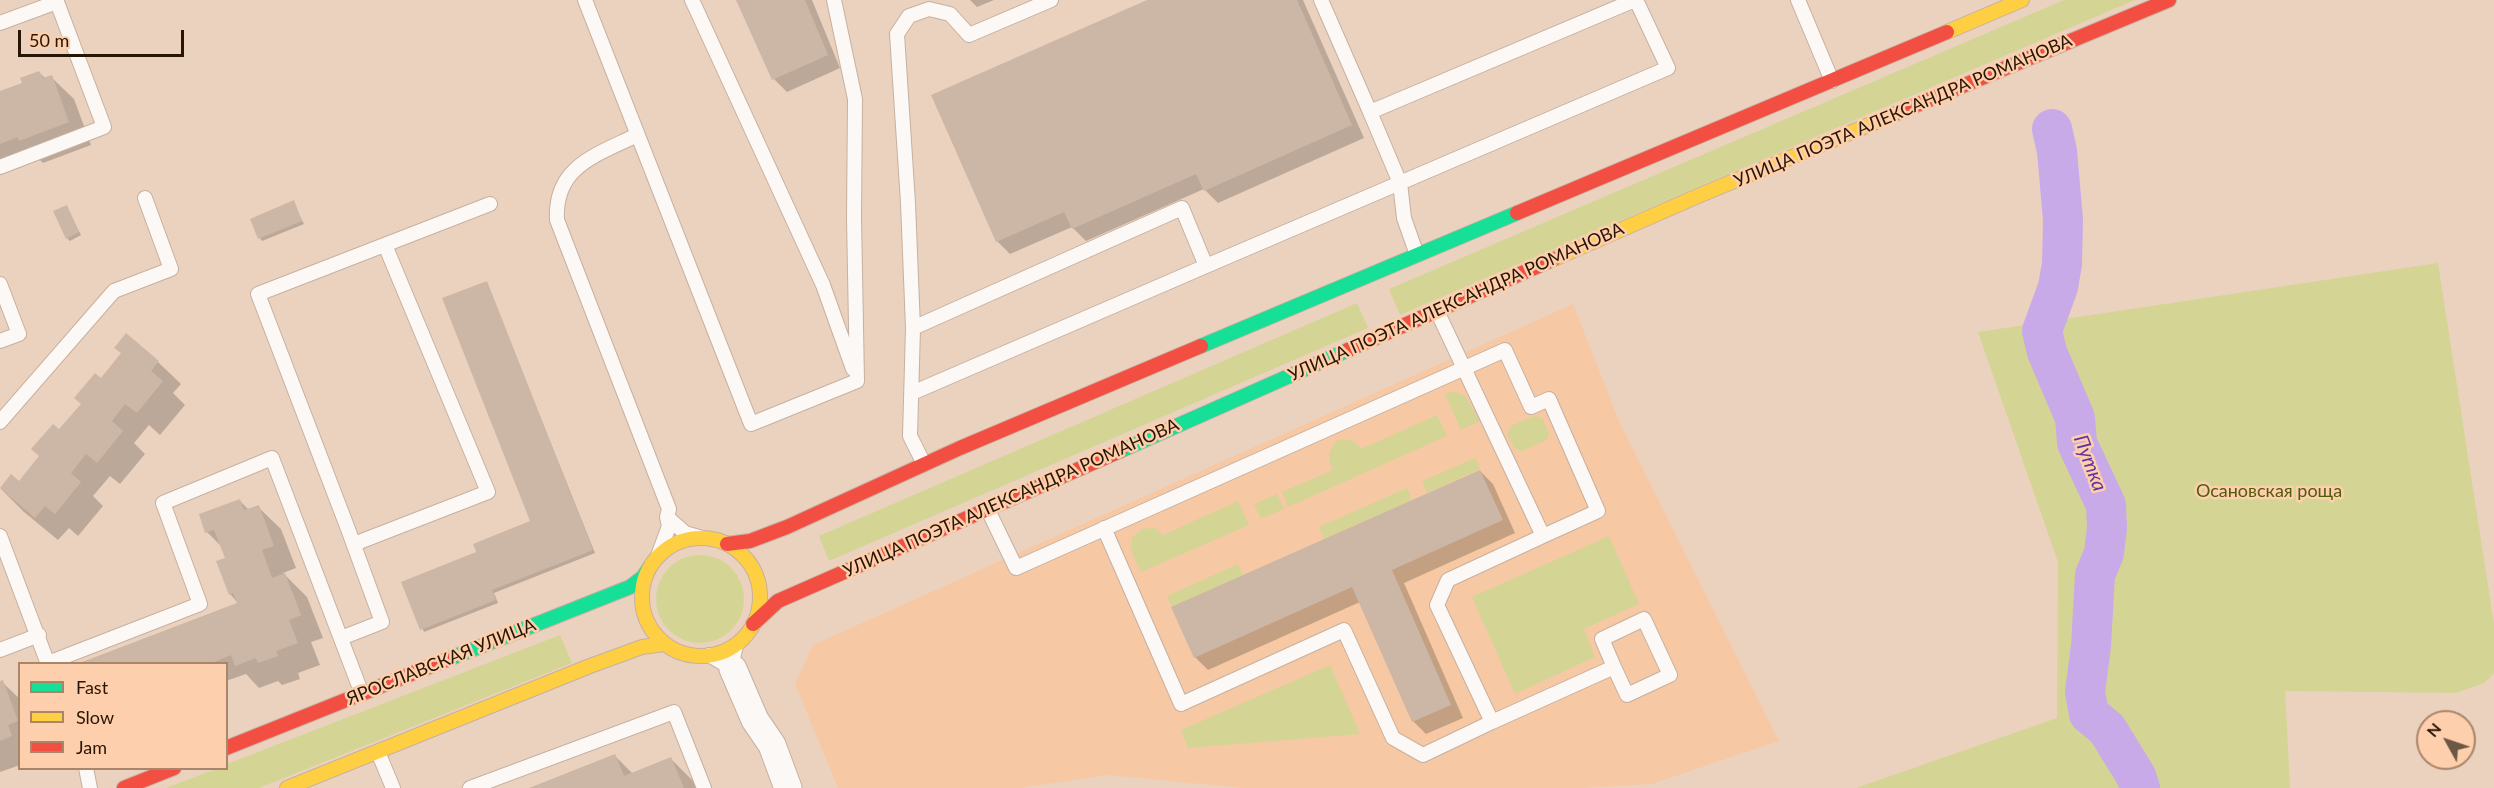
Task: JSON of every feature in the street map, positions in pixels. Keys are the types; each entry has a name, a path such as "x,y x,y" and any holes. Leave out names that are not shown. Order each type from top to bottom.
{"main road":[{"path":"727,544 750,541 787,527 924,464 2022,0"},
{"name":"УЛИЦА ПОЭТА АЛЕКСАНДРА РОМАНОВА","path":"734,657 753,624 778,601 1698,196 2169,0"},
{"path":"702,537 727,544 748,560 757,578 760,598 753,624"},
{"name":"ЯРОСЛАВСКАЯ УЛИЦА","path":"228,747 630,587 643,577 654,562 678,542 702,537"},
{"path":"654,562 645,578 642,602 649,625 664,644 690,655 734,657"},
{"path":"287,788 590,666 642,648 664,644"},
{"path":"124,788 169,770"}],"street":[{"path":"734,657 755,720 772,745 788,788"}],"lane":[{"path":"585,0 751,424 857,381"},
{"path":"692,0 822,285 857,381"},
{"path":"834,0 855,99 854,218 857,381"},
{"path":"924,464 910,436 913,328 908,202 897,34 909,16 929,5 950,14 969,35 1051,0"},
{"path":"1321,0 1400,183 1404,218 1417,255"},
{"path":"912,393 1668,69 1635,0 1370,112"},
{"path":"1798,0 1832,81"},
{"path":"0,23 57,2 104,127 0,167"},
{"path":"637,135 579,164 568,177 559,195 556,208 557,220 669,509 667,517 669,526 654,562"},
{"path":"0,422 114,291 171,269 146,198"},
{"path":"341,638 382,622 258,294 490,204"},
{"path":"913,328 1182,208 1206,266"},
{"path":"354,544 488,492 385,245"},
{"path":"0,284 19,334 0,341"},
{"path":"1437,311 1543,536"},
{"path":"987,508 1016,568 1505,350 1531,407 1549,399 1598,511 1448,580 1437,605 1492,722"},
{"path":"51,662 200,604 163,503 272,458 362,694"},
{"path":"667,517 685,533 702,537"},
{"path":"1104,528 1181,704 1344,630 1393,738 1423,755 1614,667"},
{"path":"0,536 48,662"},
{"path":"1644,619 1670,675 1627,695 1614,667 1602,639 1644,619"},
{"path":"0,650 39,635"},
{"path":"709,656 734,657"},
{"path":"470,788 674,712 704,788"},
{"path":"378,752 393,788"},
{"path":"86,770 90,788"}],"shaded area":[{"path":"1573,304 1619,421 1779,741 1652,784 1581,788 1242,788 1108,775 1021,788 838,788 795,684 813,645"}],"green space":[{"path":"2064,0 2135,0 1400,315 1389,289"},
{"name":"Осановская роща","path":"2438,263 2494,624 2494,673 2484,683 2456,693 2285,691 2290,788 1856,788 2057,718 2058,562 1978,332"},
{"path":"1357,303 1368,328 829,561 819,536"},
{"path":"1455,392 1465,396 1480,421 1461,430 1445,393"},
{"path":"1437,415 1447,436 1288,507 1282,492 1333,470 1330,454 1338,440 1351,440 1361,449"},
{"path":"1534,416 1542,418 1549,433 1547,440 1522,451 1514,448 1507,434 1511,426"},
{"path":"1475,458 1480,469 1427,493 1422,481"},
{"path":"1407,488 1412,500 1324,539 1319,527"},
{"path":"1277,494 1284,509 1261,519 1254,504"},
{"path":"1238,501 1249,525 1141,572 1131,551 1132,538 1141,529 1154,528 1163,535"},
{"path":"1609,536 1639,604 1584,629 1595,657 1515,694 1472,597"},
{"path":"700,555 717,558 731,568 741,582 744,599 741,616 731,630 717,640 700,643 683,640 669,630 659,616 656,599 659,582 669,568 683,558"},
{"path":"1238,564 1243,575 1172,607 1167,596"},
{"path":"560,635 572,663 259,788 166,788 213,770 228,770 228,764"},
{"path":"1330,665 1360,734 1188,748 1181,730"}],"building":[{"path":"736,0 805,0 828,55 772,80"},
{"path":"1147,0 1297,0 1352,125 1204,191 1196,174 1072,229 1064,212 996,242 931,95"},
{"path":"39,71 43,78 52,75 69,122 19,141 18,137 0,144 0,91 22,83 20,78"},
{"path":"294,200 302,221 258,239 250,219"},
{"path":"67,205 79,232 66,239 53,211"},
{"path":"487,281 593,550 492,590 496,600 420,630 401,582 476,552 473,544 530,521 442,298"},
{"path":"126,333 159,361 151,371 163,381 137,413 125,404 112,421 123,431 97,463 86,454 71,473 81,482 55,514 45,506 35,518 0,488 11,474 19,481 39,456 31,449 53,424 59,429 81,404 74,398 95,373 101,378 121,353 114,348"},
{"path":"1480,470 1503,520 1392,570 1451,705 1412,722 1352,587 1194,658 1171,607"},
{"path":"240,499 244,510 259,505 274,546 262,550 272,578 285,573 301,615 289,620 298,643 276,651 278,656 258,663 256,658 235,666 231,655 214,662 82,662 237,603 233,593 229,595 216,561 225,558 214,530 205,533 199,514"},
{"path":"3,680 18,721 8,725 12,736 0,741 0,681"},
{"path":"615,754 624,776 671,757 684,788 529,788"}],"waterway":[{"name":"Путка","path":"2052,129 2057,151 2063,220 2062,264 2058,287 2042,331 2047,352 2075,418 2077,443 2106,505 2107,528 2104,553 2095,575 2091,646 2085,692 2089,714 2107,729 2136,776 2140,788"}],"traffic: fast":[{"path":"1201,346 1517,213"},
{"path":"1120,451 1348,350"},
{"path":"446,660 630,587 643,577 650,567"}],"traffic: slow":[{"path":"1947,32 2022,0"},
{"path":"1554,259 1883,119"},
{"path":"701,538 724,542 743,555 756,574 760,597 756,620 743,639 724,652 701,656 678,652 659,639 646,620 642,597 646,574 659,555 678,542 701,538"},
{"path":"287,788 590,666 642,647 664,644"}],"traffic: jam":[{"path":"1883,119 2169,0"},
{"path":"1517,213 1947,32"},
{"path":"1348,350 1554,259"},
{"path":"727,544 750,541 787,527 960,448 1201,346"},
{"path":"753,624 778,601 1120,451"},
{"path":"228,747 446,660"},
{"path":"124,788 169,770"}]}
